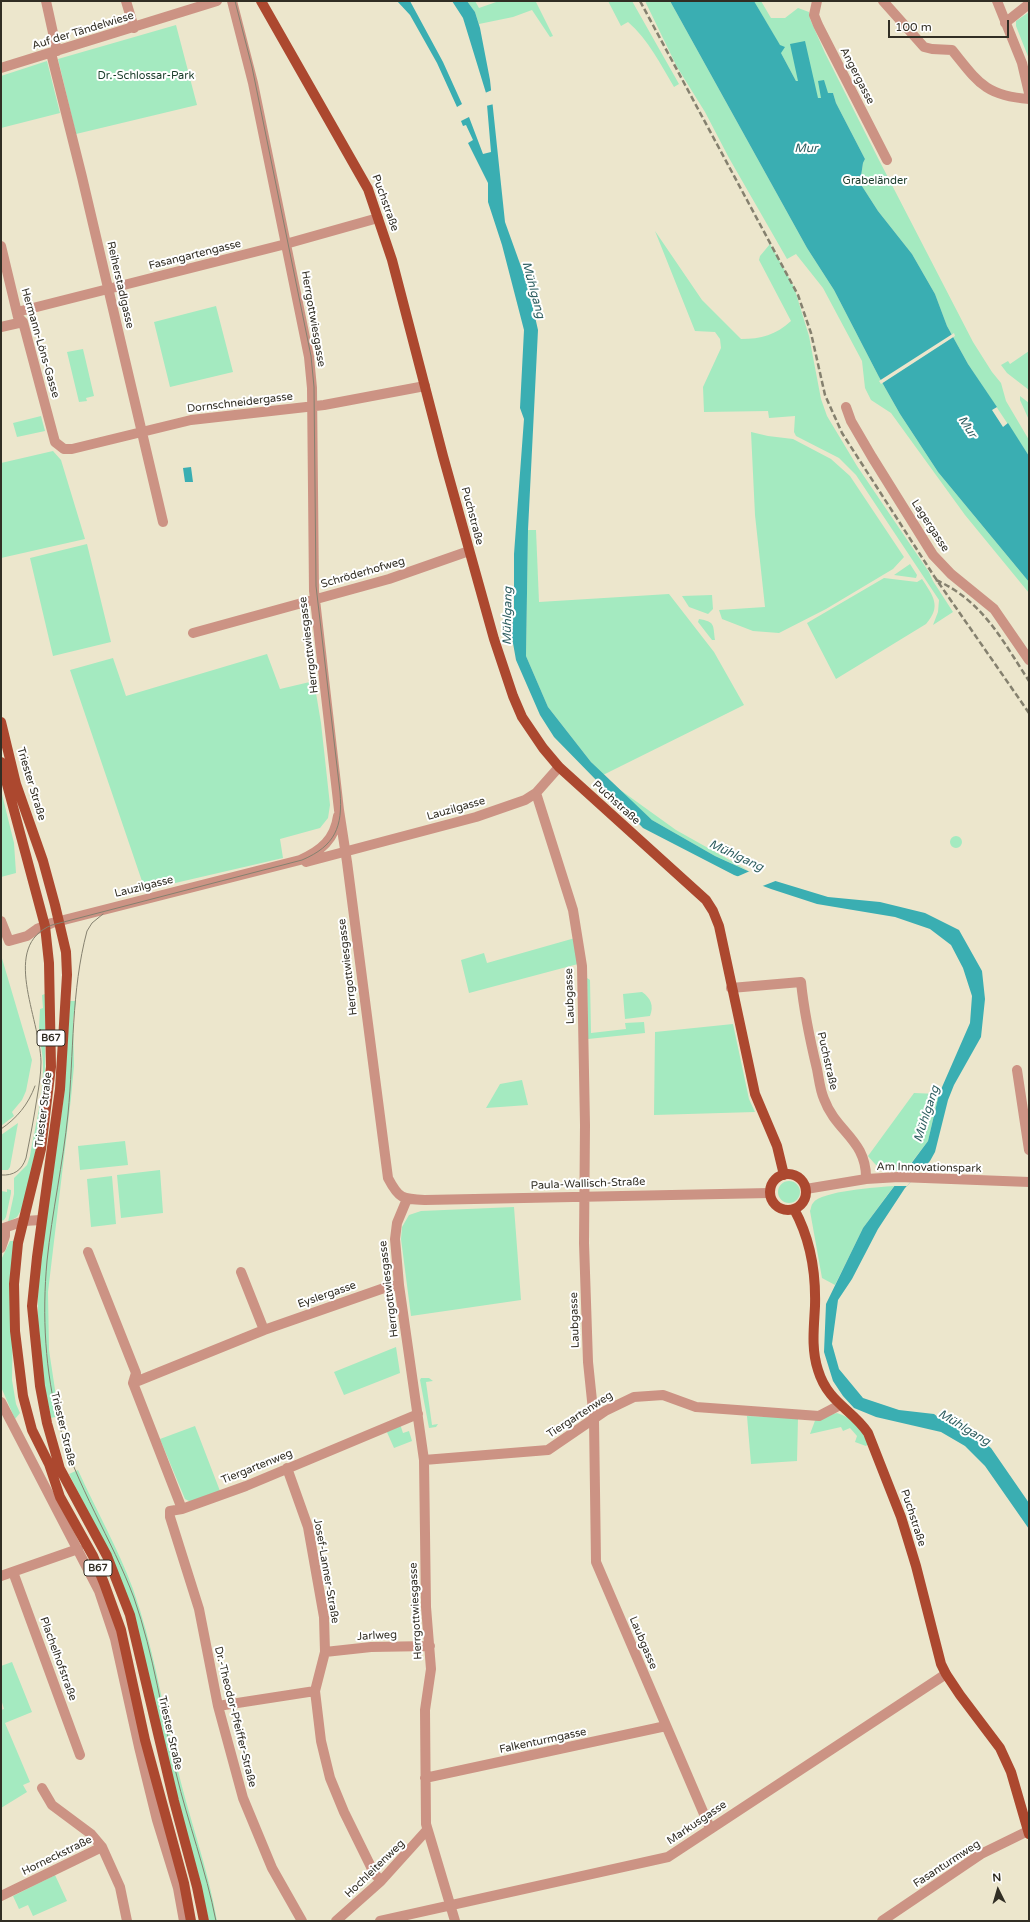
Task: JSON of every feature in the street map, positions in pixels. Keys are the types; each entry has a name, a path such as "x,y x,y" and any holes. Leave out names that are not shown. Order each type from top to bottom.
{"main road":[{"name":"Puchstraße","path":"261,1 305,80 358,169 368,189 392,260 494,640 513,696 522,717 533,734 559,767 706,900 713,911 719,926 731,988 755,1094 777,1146 784,1175"},
{"name":"Triester Straße","path":"1,722 16,784 43,861 66,952 67,975 60,1090 41,1220 32,1306 39,1380 47,1423 60,1469 107,1556 130,1615 204,1921"},
{"name":"Triester Straße","path":"1,762 45,926 49,963 51,1067 41,1149 18,1243 14,1284 15,1331 24,1396 32,1430 49,1464 60,1497 93,1556 120,1630 145,1740 184,1884 191,1921"},
{"path":"784,1175 796,1176 800,1179 806,1189 803,1202 794,1209 780,1208 773,1203 770,1193 775,1180 784,1175"},
{"name":"Puchstraße","path":"794,1209 808,1239 813,1264 815,1290 815,1358 818,1371 830,1394 863,1425 868,1433 884,1469 909,1540 941,1664 946,1674 1000,1748 1011,1772 1029,1832"}],"street":[{"name":"Reiherstadlgasse","path":"46,1 54,52 80,169 163,522"},
{"path":"126,1 134,28"},
{"name":"Auf der Tändelwiese","path":"1,68 217,1"},
{"name":"Herrgottwiesgasse","path":"232,1 253,83 309,357 312,406 315,598 339,810 346,850 388,1178 396,1193 407,1199 395,1232 399,1286 424,1460 426,1607 431,1669 425,1710 427,1830 455,1921"},
{"name":"Angergasse","path":"817,1 814,15 818,25 887,160"},
{"path":"882,1 924,47 952,50 979,84 994,92 1015,98 1029,99"},
{"path":"997,1 1022,63 1029,93"},
{"path":"1005,23 1029,4"},
{"name":"Fasangartengasse","path":"17,312 286,244 378,218"},
{"name":"Hermann-Löns-Gasse","path":"1,246 18,317 23,322 55,442 59,446"},
{"path":"1,327 23,322"},
{"name":"Dornschneidergasse","path":"59,446 72,450 191,420 312,406 425,386"},
{"name":"Lagergasse","path":"846,407 851,421 872,457 933,556 951,574 994,609 1029,660"},
{"name":"Schröderhofweg","path":"193,633 315,598 389,579 469,551"},
{"name":"Lauzilgasse","path":"283,865 299,864 346,850 360,849 476,817 525,800 536,793 559,767"},
{"name":"Laubgasse","path":"536,793 573,910 582,966 585,1125 584,1196 588,1362 594,1420 596,1562 710,1828"},
{"name":"Lauzilgasse","path":"59,922 283,865 313,854 326,844 331,837 337,824 339,810"},
{"path":"331,837 338,839 346,850"},
{"path":"1,921 9,941 27,936 45,926 59,922"},
{"name":"Puchstraße","path":"731,988 801,982 804,1014 824,1099 833,1117 860,1149 865,1161 866,1179"},
{"path":"1017,1070 1029,1150"},
{"name":"Am Innovationspark","path":"806,1189 866,1179 899,1177 1029,1182"},
{"name":"Paula-Wallisch-Straße","path":"407,1199 770,1193"},
{"path":"1,1248 5,1236 3,1229 24,1221 41,1220"},
{"path":"88,1252 136,1373 133,1383 182,1509"},
{"path":"242,1272 264,1330"},
{"name":"Eyslergasse","path":"133,1383 264,1330 386,1287 399,1286"},
{"name":"Tiergartenweg","path":"424,1460 547,1450 594,1420 605,1411 634,1397 663,1395 696,1407 819,1416 840,1405"},
{"path":"1,1402 99,1591 115,1639 139,1747 157,1820 178,1888 184,1921"},
{"name":"Tiergartenweg","path":"170,1511 182,1509 246,1486 418,1414"},
{"name":"Josef-Lanner-Straße","path":"287,1468 308,1527 324,1617 325,1652 315,1691 320,1741 330,1778 344,1812 374,1873 381,1881"},
{"name":"Dr.-Theodor-Pfeiffer-Straße","path":"170,1511 170,1517 199,1609 218,1706 243,1798 272,1868 302,1921"},
{"path":"1,1576 78,1549"},
{"name":"Plachelhofstraße","path":"13,1572 80,1755"},
{"name":"Jarlweg","path":"325,1652 371,1647 430,1646"},
{"name":"Markusgasse","path":"380,1921 668,1857 946,1674"},
{"path":"218,1706 315,1691"},
{"name":"Falkenturmgasse","path":"425,1778 666,1726"},
{"path":"42,1788 52,1805 92,1834 102,1847 120,1887 127,1921"},
{"name":"Hochleitenweg","path":"336,1921 381,1881 427,1830"},
{"name":"Fasanturmweg","path":"882,1921 981,1854 1029,1832"},
{"name":"Horneckstraße","path":"1,1896 102,1847"}],"green space":[{"path":"467,1 475,1 479,8 499,1 540,1 536,2 553,36 550,37 532,10 513,17 479,24 475,12"},
{"path":"608,1 632,1 679,84 674,87 642,36 628,22 621,26"},
{"path":"645,1 670,1 807,248 834,290 900,414 938,472 1029,582 1029,593 965,515 891,413 871,400 865,388 862,361 823,288 796,254 787,259 729,158 705,112 677,67"},
{"name":"Grabeländer","path":"754,1 761,1 771,18 785,18 798,8 809,12 810,19 825,53 973,342 992,372 1001,383 1006,401 1029,440 1029,456 968,364 947,326 935,294 912,254 878,211 860,183 865,159 836,103 833,93 819,99 796,81 781,53 780,46"},
{"path":"1029,12 1029,59 1016,26 1016,21"},
{"name":"Dr.-Schlossar-Park","path":"176,25 197,105 76,134 58,59"},
{"path":"47,61 60,113 1,128 1,76"},
{"path":"655,231 702,300 741,339 762,337 774,333 791,321 759,260 760,256 770,244 794,287 809,336 821,399 827,416 857,466 929,572 933,581 953,612 933,625 938,612 939,600 856,475 839,458 796,436 794,432 795,416 769,418 768,411 704,412 703,387 721,348 720,339 715,332 695,331"},
{"path":"216,306 233,372 170,387 154,322"},
{"path":"83,349 94,396 86,398 87,401 79,402 67,352"},
{"path":"1029,351 1029,390 1007,373 1001,365 1008,361 1010,364"},
{"path":"1020,396 1029,403 1029,420 1020,400"},
{"path":"41,416 45,431 17,437 13,423"},
{"path":"751,432 793,439 831,459 850,476 904,557 893,569 826,609 779,633 753,631 722,619 719,610 765,607 755,515"},
{"path":"53,451 61,460 85,539 1,558 1,463"},
{"path":"528,530 536,530 539,602 669,594 714,652 744,705 603,775 548,707 526,656"},
{"path":"87,544 111,642 53,656 30,558"},
{"path":"910,564 917,575 916,578 894,575"},
{"path":"884,578 917,582 922,579 930,591 934,601 934,612 926,624 836,679 807,623"},
{"path":"712,595 713,609 708,614 689,607 682,596"},
{"path":"699,619 711,623 714,630 715,640 712,640 698,622"},
{"path":"267,654 280,689 314,681 321,723 330,805 328,818 320,828 280,839 283,858 145,890 70,670 113,658 126,696"},
{"path":"612,784 676,830 749,871 715,856 652,820"},
{"path":"1,790 14,843 16,873 1,877"},
{"path":"954,836 958,836 962,842 958,848 954,848 950,844 950,840"},
{"path":"575,938 578,964 469,993 461,960 484,953 487,963"},
{"path":"1,955 32,1060 26,1091 22,1100 12,1112 14,1116 1,1126"},
{"path":"587,978 590,980 591,1033 626,1029 625,1023 644,1022 645,1033 588,1039"},
{"path":"642,992 651,1002 652,1009 650,1016 625,1019 623,994"},
{"path":"45,994 45,1076 42,1123 23,1207 17,1217 8,1222 14,1194 14,1178 27,1165 41,1099 43,1070 40,1042 42,1041 39,1028 40,1009 43,1008 42,995"},
{"path":"70,1001 76,1001 73,1020 74,1066 48,1292 49,1350 59,1416 51,1418 43,1382 38,1324 38,1297 40,1263 64,1096"},
{"path":"733,1024 749,1099 755,1112 654,1115 655,1032"},
{"path":"522,1080 528,1105 486,1108 500,1084"},
{"path":"914,1093 939,1094 928,1141 905,1171 884,1170 877,1166 868,1156"},
{"path":"18,1123 10,1167 8,1170 1,1170 1,1135"},
{"path":"125,1141 128,1165 80,1170 78,1146"},
{"path":"160,1170 163,1213 121,1218 117,1175"},
{"path":"112,1176 116,1224 91,1227 87,1179"},
{"path":"789,1181 797,1184 800,1192 797,1200 789,1203 781,1200 778,1192 781,1184"},
{"path":"894,1186 863,1228 835,1285 822,1278 810,1211 812,1204 818,1199 827,1195"},
{"path":"7,1189 11,1190 11,1193 6,1217 1,1221 1,1191 7,1192"},
{"path":"514,1207 521,1300 411,1316 401,1239 402,1227 409,1215 421,1211"},
{"path":"10,1241 14,1241 12,1380 16,1404 20,1413 15,1419 1,1387 1,1260"},
{"path":"396,1347 400,1373 344,1395 334,1372"},
{"path":"421,1378 429,1378 433,1381 426,1382 432,1425 438,1424 436,1427 429,1428 420,1380"},
{"path":"837,1413 852,1421 860,1429 868,1444 866,1446 855,1442 857,1436 850,1428 843,1431 841,1427 810,1434 816,1418"},
{"path":"747,1416 798,1418 797,1461 751,1464"},
{"path":"400,1424 403,1433 409,1431 412,1441 394,1448 386,1430"},
{"path":"195,1426 220,1491 191,1502 185,1499 160,1439"},
{"path":"78,1470 121,1559 140,1610 152,1653 181,1782 208,1881 217,1921 209,1921 197,1869 178,1807 158,1722 105,1546 69,1474"},
{"path":"12,1662 32,1712 5,1723 30,1782 23,1785 27,1792 1,1808 1,1710 4,1709 1,1699 1,1666"},
{"path":"55,1875 67,1901 33,1916 28,1905 19,1909 13,1896"}],"water":[{"path":"397,1 410,1 443,62 462,104 457,107 437,63 410,15"},
{"name":"Mühlgang","path":"452,1 467,1 475,12 480,28 490,80 505,222 528,286 538,330 528,530 526,656 548,707 591,762 652,820 715,856 759,876 828,897 880,902 925,913 959,930 982,971 985,999 981,1037 954,1085 948,1100 935,1152 930,1161 905,1188 878,1229 852,1279 838,1300 832,1344 839,1369 863,1398 899,1410 934,1414 946,1423 960,1425 969,1430 991,1448 1029,1503 1029,1529 985,1466 965,1446 941,1432 876,1417 854,1408 843,1396 833,1381 824,1352 826,1304 863,1228 928,1141 939,1094 970,1023 972,996 963,968 951,945 930,929 895,917 817,904 734,875 643,828 554,737 540,715 516,660 511,632 514,614 514,554 524,419 520,408 524,330 502,245 488,202 488,183 468,143 473,140 466,125 463,126 461,121 469,117 483,154 491,152 486,93 463,18"},
{"name":"Mur","path":"670,1 754,1 780,45 785,47 781,53 796,81 798,81 790,44 805,41 818,98 821,98 818,81 824,80 828,93 833,93 836,103 865,159 860,183 878,211 912,254 935,294 947,326 968,364 997,407 992,410 1003,427 1008,423 1029,456 1029,582 938,472 900,414 834,290 807,248"},
{"path":"191,467 193,482 185,482 183,468"}],"pier":[{"path":"492,90 494,104 486,106 485,93"},
{"path":"954,333 955,336 881,384 879,381"},
{"path":"750,871 778,880 760,887 734,878"},
{"path":"904,1171 920,1171 907,1186 893,1186"}],"tram line":[{"path":"1,1175 14,1173 20,1169 26,1158 41,1071 39,1044 30,1004 25,966 28,949 37,935 52,925 302,860 329,842 338,825 340,815 340,792 316,586 314,387 311,356 252,67 235,1"},
{"path":"103,914 92,923 87,931 78,976 68,1114 47,1261 45,1323 48,1364 54,1404 66,1447 84,1491 125,1576 141,1620 176,1773 207,1883 216,1921"},
{"path":"1,1129 21,1110 29,1099 35,1086"}],"railway":[{"path":"640,1 798,295 811,333 825,395 842,433 934,576 1029,713"},
{"path":"936,580 967,599 979,610 1000,637 1029,681"}]}
